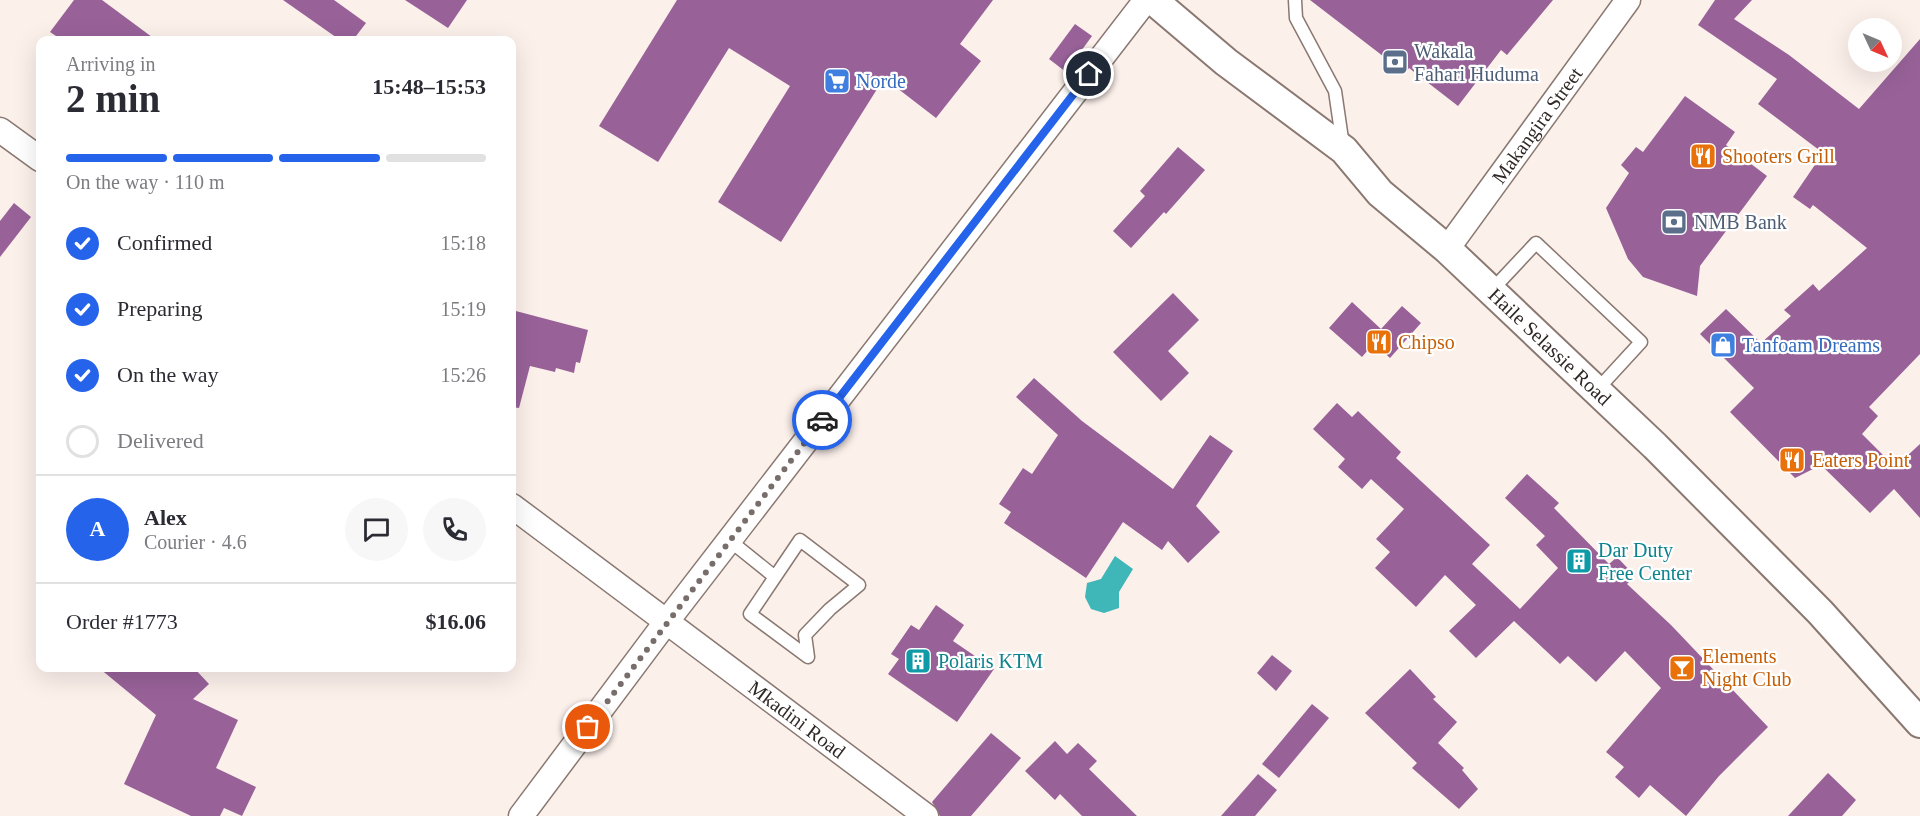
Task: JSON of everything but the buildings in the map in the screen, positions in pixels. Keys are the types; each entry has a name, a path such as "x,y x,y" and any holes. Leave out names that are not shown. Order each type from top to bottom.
{"street":[{"path":"521,816 729,540 1146,0"},
{"name":"Haile Selassie Road","path":"1153,0 1226,62 1344,150 1380,192 1447,249 1596,391 1820,612 1920,723"},
{"name":"Makangira Street","path":"1447,249 1628,0"},
{"path":"0,130 36,156"},
{"name":"Mkadini Road","path":"516,509 926,816"}],"lane":[{"path":"1295,0 1296,18 1335,91 1344,150"},
{"path":"1491,291 1536,243 1633,334 1641,342 1596,391"},
{"path":"729,540 775,577"},
{"path":"800,540 859,585 805,635 808,657 750,614 775,577 800,540"}],"water":[{"path":"1115,556 1133,569 1119,592 1119,608 1104,613 1091,609 1085,597 1087,583 1101,579"}],"way so far":[{"path":"588,727 822,420"}],"place":[{"name":"Wakala Fahari Huduma","path":"1395,62"},
{"name":"Norde","path":"837,81"},
{"name":"Shooters Grill","path":"1703,156"},
{"name":"NMB Bank","path":"1674,222"},
{"name":"Chipso","path":"1379,342"},
{"name":"Tanfoam Dreams","path":"1723,345"},
{"name":"Eaters Point","path":"1792,460"},
{"name":"Dar Duty Free Center","path":"1579,561"},
{"name":"Polaris KTM","path":"918,661"},
{"name":"Elements Night Club","path":"1682,668"}],"route":[{"path":"822,420 1089,74"}]}
